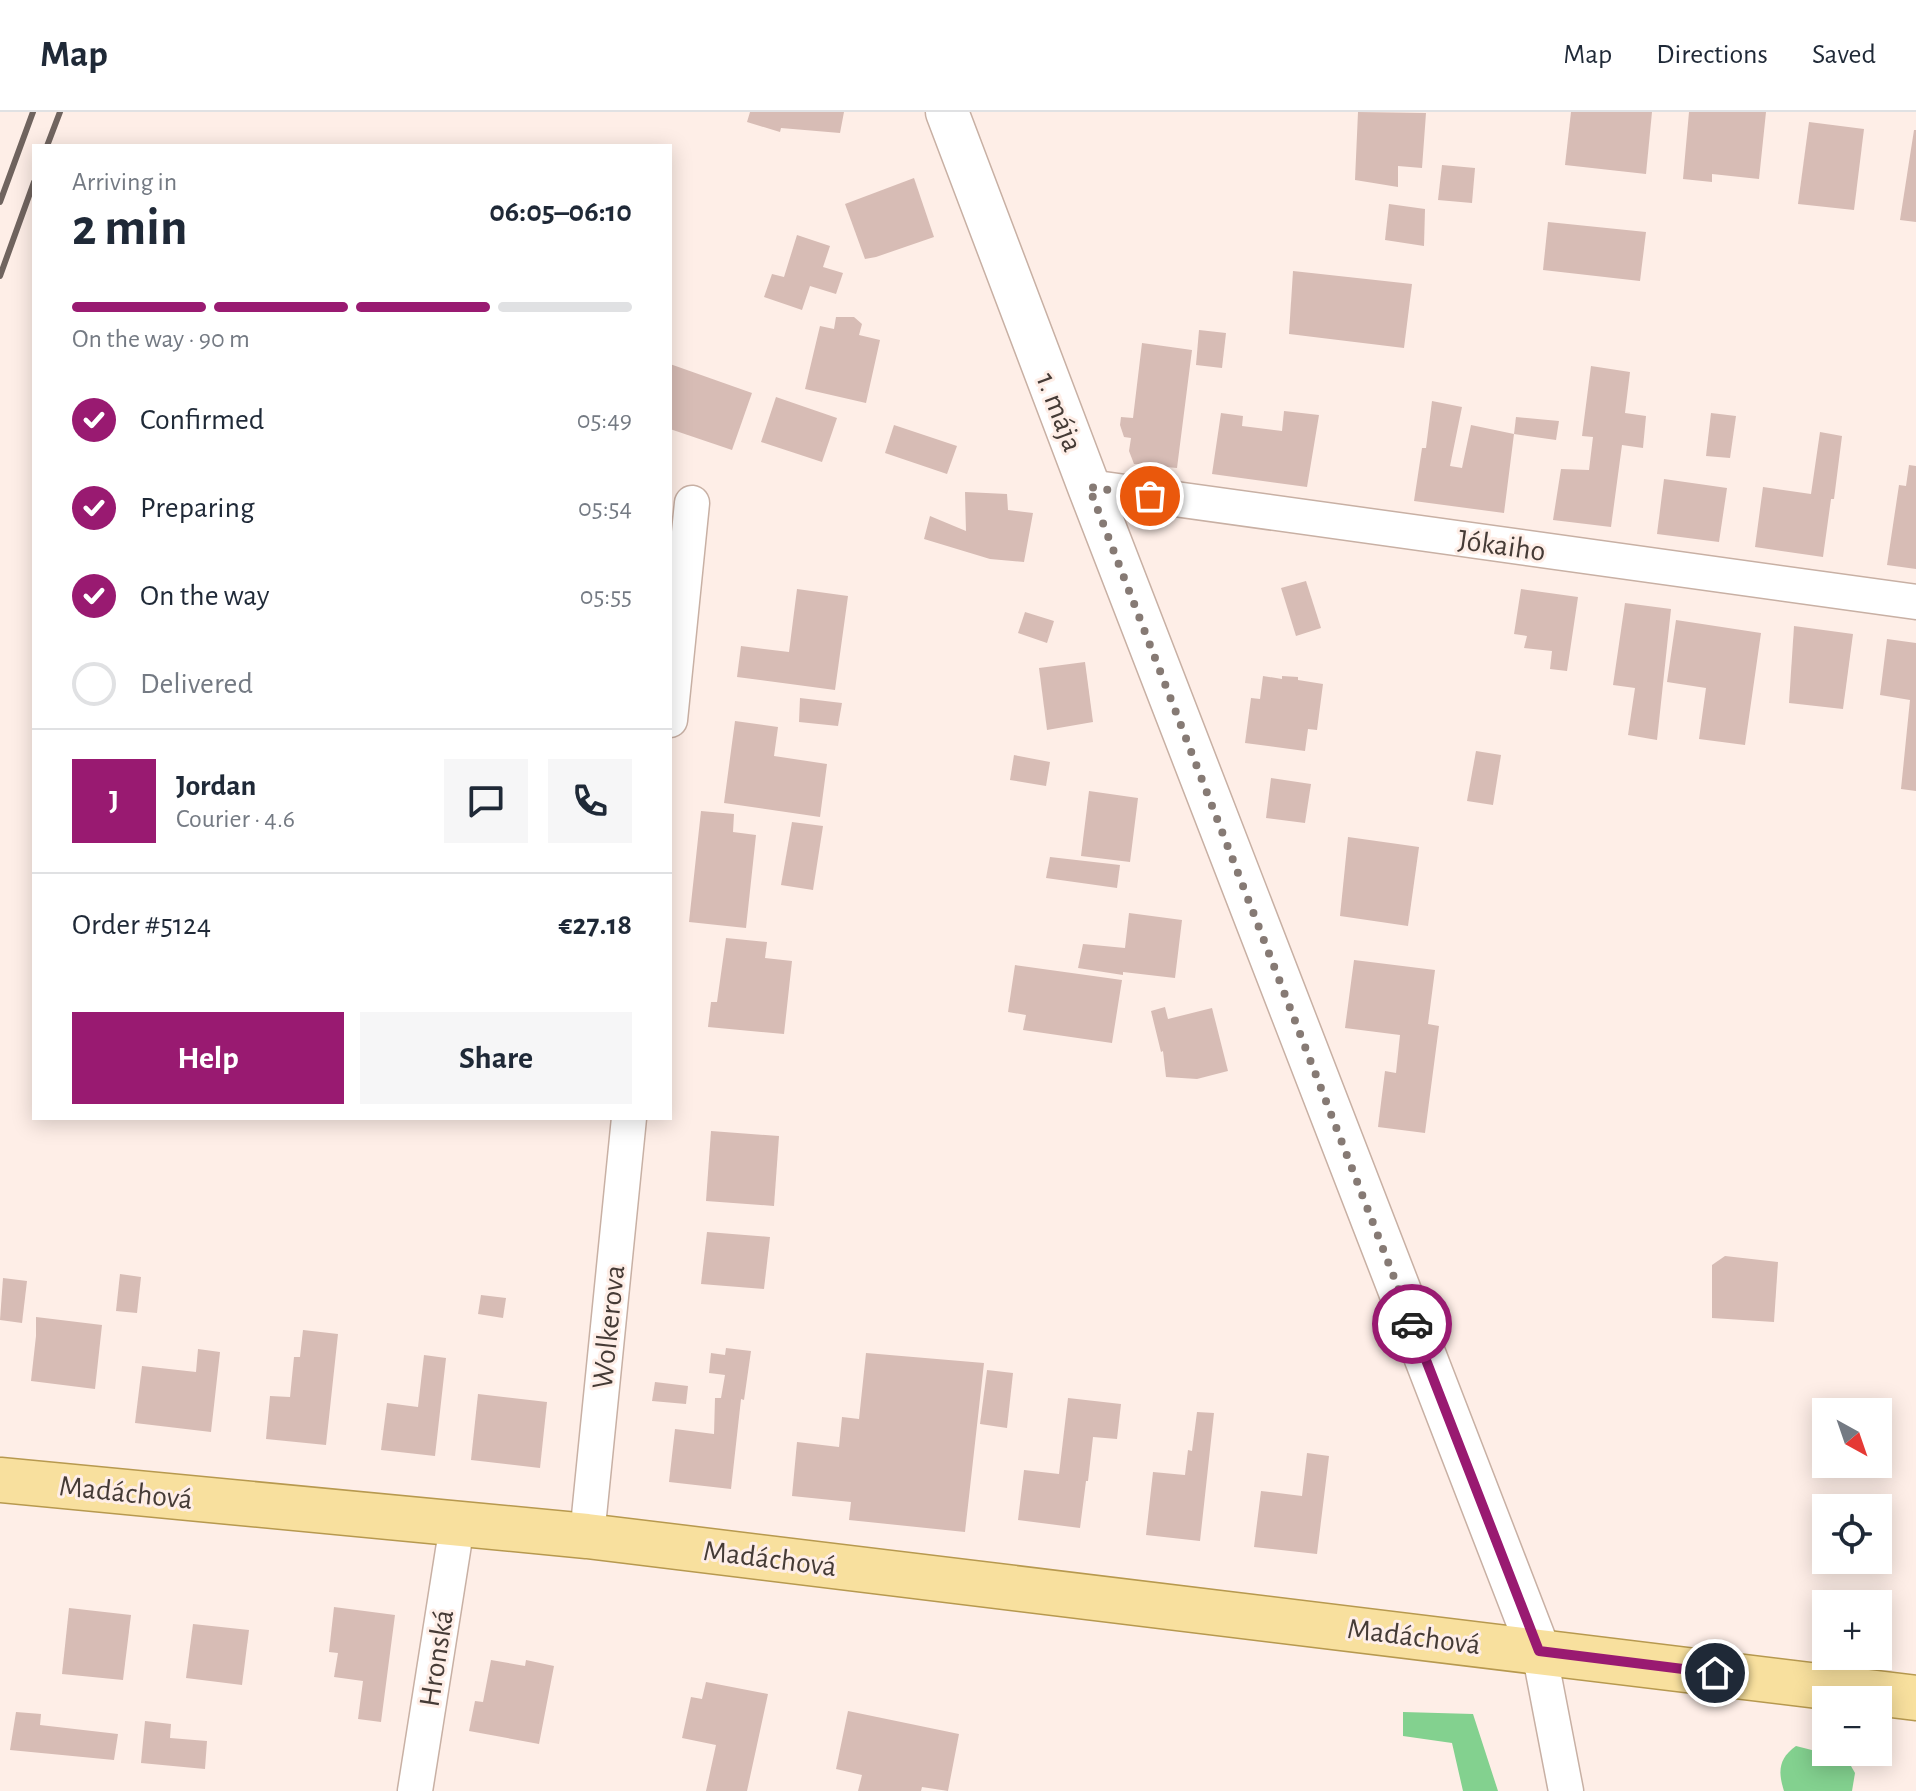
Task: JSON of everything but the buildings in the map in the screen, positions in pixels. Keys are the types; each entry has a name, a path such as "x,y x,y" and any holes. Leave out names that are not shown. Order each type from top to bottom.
{"main road":[{"name":"Madáchová","path":"0,1480 587,1536 1916,1698"}],"street":[{"name":"1. mája","path":"947,112 1539,1651"},
{"name":"Jókaiho","path":"1089,487 1916,602"},
{"path":"672,700 692,503"},
{"name":"Wolkerova","path":"587,1536 629,1120"},
{"name":"Hronská","path":"415,1791 457,1525"},
{"path":"1539,1651 1566,1791"}],"green space":[{"path":"1403,1712 1473,1714 1498,1791 1463,1791 1452,1743 1403,1736"},
{"path":"1796,1746 1812,1750 1812,1766 1851,1766 1855,1773 1852,1791 1784,1791 1781,1766"}],"railway":[{"path":"0,202 33,112"},
{"path":"48,144 60,112"},
{"path":"0,276 32,188"}],"way so far":[{"path":"1150,496 1089,487 1412,1324"}],"route":[{"path":"1412,1324 1539,1651 1715,1673"}]}
